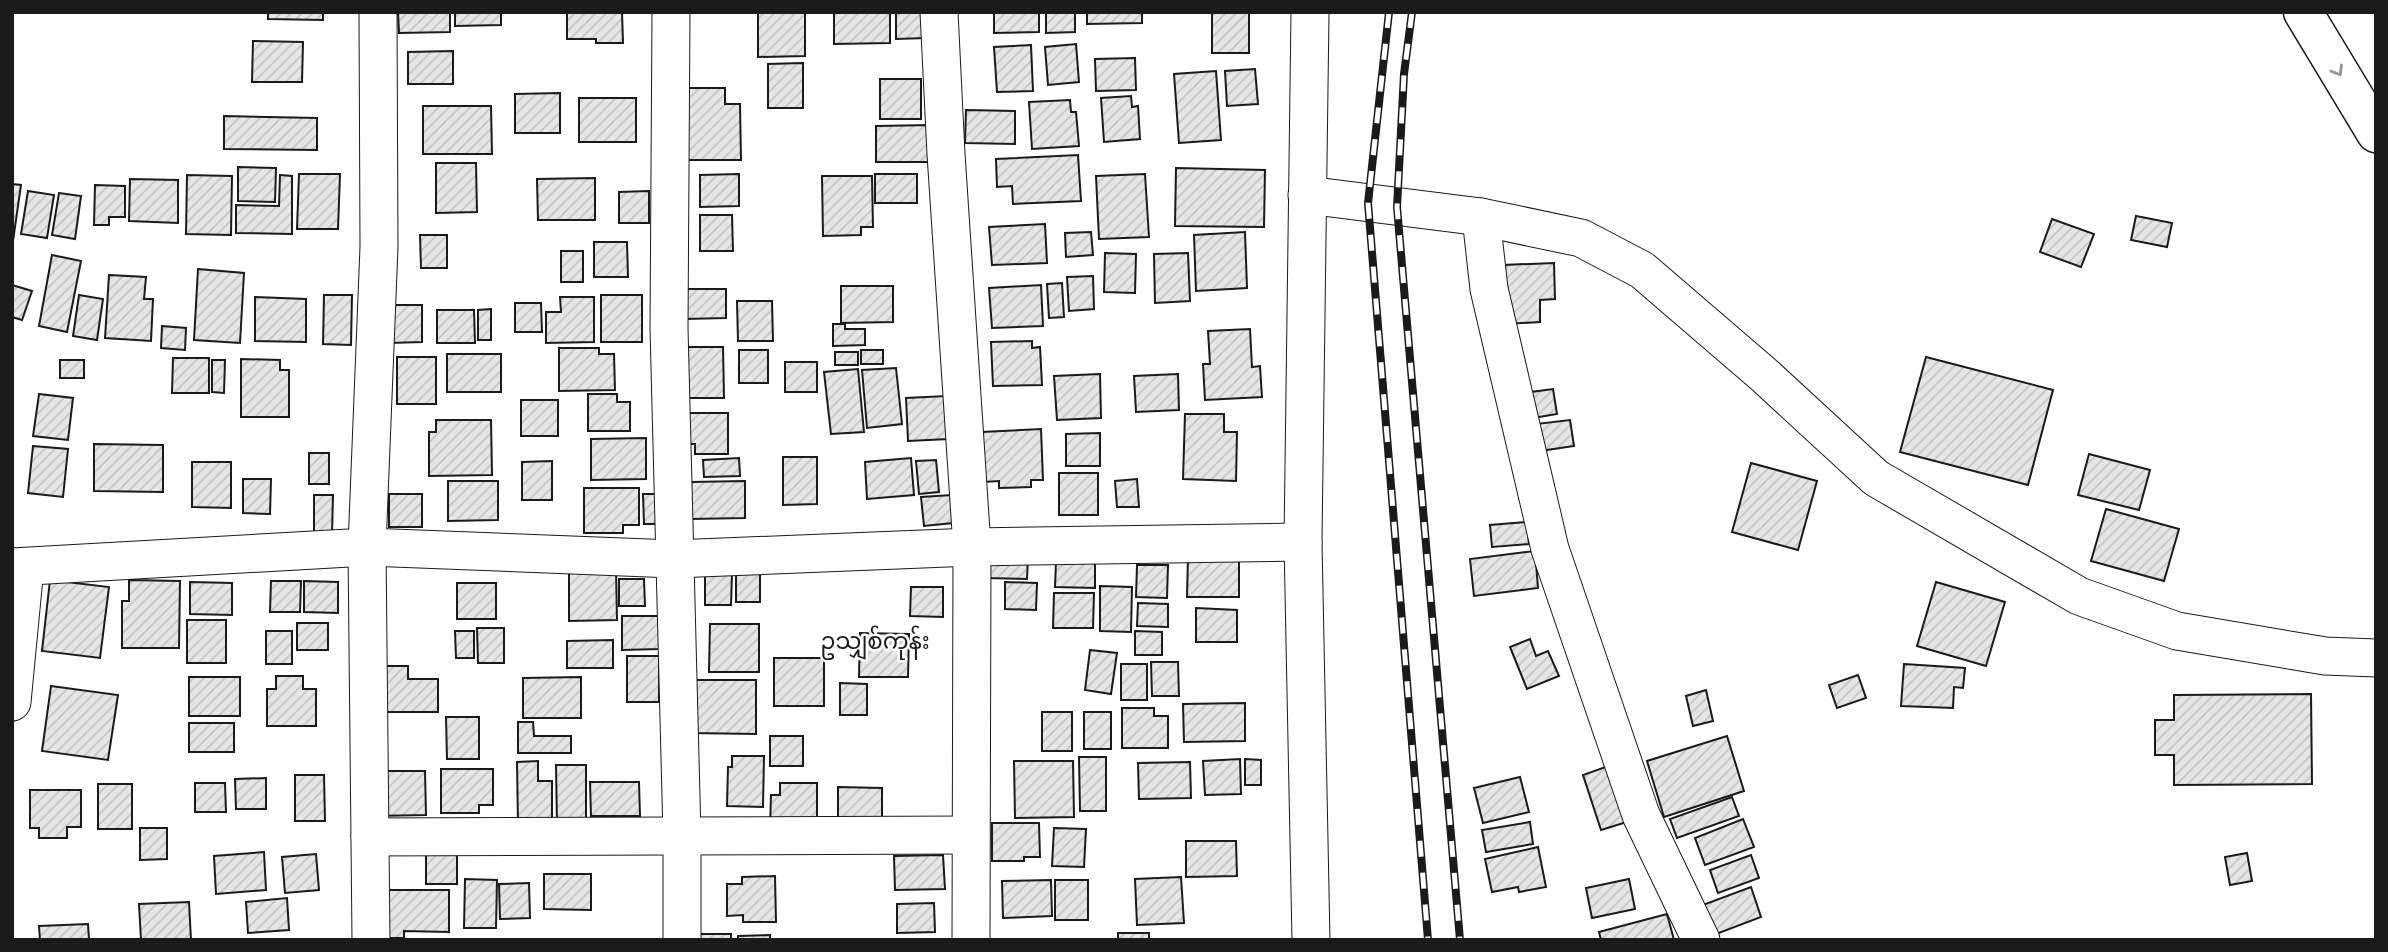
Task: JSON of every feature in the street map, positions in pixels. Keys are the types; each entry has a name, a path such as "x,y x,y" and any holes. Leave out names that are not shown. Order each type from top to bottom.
{"main road":[{"path":"2303,12 2376,133"}],"street":[{"path":"371,940 367,547 379,247 379,12"},
{"path":"671,12 669,328 682,836 682,940"},
{"path":"939,12 972,547 971,940"},
{"path":"1310,12 1303,542 1311,940"},
{"path":"1307,195 1481,217 1581,238 1642,270 1763,374 1876,478 2079,596 2177,631 2325,656 2376,659"},
{"path":"1481,217 1489,289 1550,549 1641,815 1701,940"},
{"path":"12,702 18,567 367,547 674,559 972,547 1303,542"},
{"path":"370,837 971,835"}],"building":[{"path":"268,12 323,12 323,20 268,19"},
{"path":"398,12 450,12 450,32 399,33"},
{"path":"455,12 501,12 501,25 455,26"},
{"path":"567,12 622,12 623,43 567,39"},
{"path":"758,12 805,12 805,56 758,57"},
{"path":"834,12 890,12 890,43 834,44"},
{"path":"896,12 926,12 926,38 896,39"},
{"path":"994,12 1039,12 1039,32 994,33"},
{"path":"1046,12 1075,12 1075,32 1046,33"},
{"path":"1087,12 1142,12 1142,23 1087,24"},
{"path":"1212,12 1249,12 1249,53 1212,53"},
{"path":"253,41 303,42 302,82 252,82"},
{"path":"1076,44 1079,82 1048,85 1045,47"},
{"path":"1031,45 1033,91 997,92 994,47"},
{"path":"453,51 453,84 408,84 408,52"},
{"path":"1135,58 1136,90 1096,91 1095,59"},
{"path":"803,63 803,108 768,108 768,64"},
{"path":"1255,69 1258,104 1227,106 1225,71"},
{"path":"1216,71 1221,140 1179,143 1174,74"},
{"path":"880,79 921,79 921,119 880,119"},
{"path":"686,88 725,88 725,104 740,104 741,160 686,160"},
{"path":"560,93 560,133 515,133 515,94"},
{"path":"1131,96 1132,107 1138,106 1140,139 1104,142 1101,98"},
{"path":"579,98 636,98 636,142 579,142"},
{"path":"1070,100 1071,112 1076,112 1079,146 1032,149 1029,102"},
{"path":"423,106 491,106 492,154 423,154"},
{"path":"966,110 1015,111 1015,144 965,143"},
{"path":"224,116 317,118 317,150 224,149"},
{"path":"932,125 932,162 876,162 876,126"},
{"path":"1078,155 1081,201 1013,204 1012,186 997,187 996,159"},
{"path":"436,163 476,163 477,212 436,213"},
{"path":"238,167 276,168 275,202 238,201"},
{"path":"1176,168 1265,170 1264,227 1175,226"},
{"path":"299,174 340,174 338,229 297,229"},
{"path":"739,174 739,206 700,207 700,175"},
{"path":"875,174 917,174 917,203 875,203"},
{"path":"1145,174 1149,237 1099,239 1096,176"},
{"path":"187,175 232,176 231,235 186,234"},
{"path":"280,175 292,176 292,234 236,233 236,205 279,206"},
{"path":"822,176 872,176 873,227 861,227 861,235 823,236"},
{"path":"595,178 595,220 538,220 537,179"},
{"path":"130,179 178,180 178,223 129,221"},
{"path":"12,184 21,185 13,241 12,241"},
{"path":"95,185 125,186 125,217 109,217 109,225 94,225"},
{"path":"28,191 54,195 47,238 21,234"},
{"path":"649,191 649,223 619,223 619,192"},
{"path":"59,193 81,196 75,239 52,235"},
{"path":"700,215 732,215 733,251 700,251"},
{"path":"2136,216 2172,223 2167,247 2131,240"},
{"path":"2052,219 2094,234 2081,267 2040,252"},
{"path":"1045,224 1047,263 992,265 989,227"},
{"path":"1091,232 1093,255 1066,257 1065,233"},
{"path":"1245,232 1247,288 1196,291 1194,235"},
{"path":"420,235 447,235 447,268 421,268"},
{"path":"594,242 627,242 628,277 594,277"},
{"path":"561,251 583,251 583,282 561,282"},
{"path":"1105,253 1136,254 1135,293 1104,292"},
{"path":"1188,253 1190,301 1155,303 1154,254"},
{"path":"52,255 81,261 67,332 39,326"},
{"path":"1554,263 1555,299 1540,300 1540,322 1504,324 1502,265"},
{"path":"198,269 244,273 240,343 194,340"},
{"path":"109,275 146,277 144,299 153,299 151,341 105,338"},
{"path":"1093,276 1094,309 1069,311 1067,277"},
{"path":"1062,283 1064,317 1049,318 1047,284"},
{"path":"12,285 32,291 22,320 12,317"},
{"path":"1041,285 1043,326 992,328 989,288"},
{"path":"841,286 893,286 893,322 841,323"},
{"path":"685,289 726,289 726,318 685,319"},
{"path":"79,295 103,299 97,340 73,336"},
{"path":"324,295 352,295 351,345 323,344"},
{"path":"601,295 642,295 642,342 601,342"},
{"path":"255,297 306,299 306,342 255,341"},
{"path":"560,297 594,297 594,342 546,343 546,312 561,312"},
{"path":"737,301 772,301 773,341 738,341"},
{"path":"515,303 541,303 542,332 515,332"},
{"path":"387,305 422,305 422,342 388,343"},
{"path":"491,309 491,340 478,340 478,310"},
{"path":"437,310 474,310 475,343 437,343"},
{"path":"833,324 845,324 845,329 865,329 865,345 833,346"},
{"path":"162,326 186,328 185,350 161,348"},
{"path":"1250,329 1252,367 1260,366 1262,397 1205,400 1203,364 1210,364 1208,331"},
{"path":"1032,341 1032,348 1040,347 1042,385 993,386 991,342"},
{"path":"682,347 723,347 724,398 683,398"},
{"path":"559,348 599,348 599,354 614,354 615,390 559,391"},
{"path":"739,350 768,350 768,383 739,383"},
{"path":"861,350 883,350 883,364 861,364"},
{"path":"835,352 858,352 858,365 835,365"},
{"path":"447,354 501,354 501,392 447,392"},
{"path":"397,357 436,357 436,404 397,404"},
{"path":"1926,357 2053,390 2028,485 1900,452"},
{"path":"173,358 209,358 209,393 172,393"},
{"path":"241,359 280,360 280,370 289,370 289,417 241,417"},
{"path":"60,360 84,360 84,378 60,378"},
{"path":"212,360 225,360 224,393 212,392"},
{"path":"785,362 817,362 817,392 785,392"},
{"path":"896,368 902,424 867,428 862,370"},
{"path":"858,369 864,432 831,434 824,372"},
{"path":"1100,374 1101,418 1057,420 1054,376"},
{"path":"1178,374 1179,410 1136,412 1134,376"},
{"path":"1553,389 1557,414 1527,419 1523,393"},
{"path":"39,394 73,398 68,440 33,436"},
{"path":"588,394 617,394 617,402 630,402 630,431 588,431"},
{"path":"947,396 949,439 908,441 906,398"},
{"path":"521,400 558,400 558,436 521,436"},
{"path":"686,413 728,413 728,454 695,454 695,444 687,444"},
{"path":"1185,414 1224,414 1224,432 1237,432 1236,481 1183,479"},
{"path":"436,420 491,420 492,475 429,476 429,432 436,432"},
{"path":"1570,420 1574,446 1540,451 1536,424"},
{"path":"1041,429 1043,480 1031,480 1031,487 999,488 999,481 984,482 982,432"},
{"path":"1100,433 1100,466 1066,466 1066,434"},
{"path":"646,438 646,479 591,480 591,439"},
{"path":"94,444 163,445 163,492 94,491"},
{"path":"33,446 68,449 63,497 28,493"},
{"path":"309,453 329,453 329,484 309,484"},
{"path":"2089,454 2150,470 2139,510 2078,495"},
{"path":"783,457 817,457 817,504 783,505"},
{"path":"739,458 740,476 704,477 703,460"},
{"path":"911,458 914,495 867,499 865,462"},
{"path":"936,460 939,492 919,494 916,461"},
{"path":"552,461 552,500 522,500 522,462"},
{"path":"192,462 231,462 231,508 192,507"},
{"path":"1751,463 1817,481 1798,550 1732,532"},
{"path":"1059,473 1098,473 1098,515 1059,515"},
{"path":"243,479 271,479 270,514 243,513"},
{"path":"1137,479 1139,507 1117,507 1115,481"},
{"path":"448,481 498,481 498,520 448,521"},
{"path":"745,481 745,518 691,519 691,482"},
{"path":"584,488 639,488 639,525 623,525 623,533 584,533"},
{"path":"389,494 422,494 422,527 389,527"},
{"path":"643,494 657,494 658,524 644,524"},
{"path":"314,495 333,495 332,535 314,535"},
{"path":"952,495 953,523 924,526 921,497"},
{"path":"2106,509 2179,529 2164,581 2091,561"},
{"path":"1527,522 1529,544 1492,547 1490,525"},
{"path":"1535,551 1538,588 1474,596 1470,559"},
{"path":"986,556 1028,557 1027,579 986,578"},
{"path":"1188,557 1239,557 1239,597 1187,597"},
{"path":"1056,562 1095,562 1095,588 1055,587"},
{"path":"1137,565 1168,565 1167,598 1136,597"},
{"path":"616,568 617,620 569,621 569,569"},
{"path":"736,571 760,571 760,602 736,602"},
{"path":"705,574 732,574 731,605 705,605"},
{"path":"619,579 644,579 645,606 619,606"},
{"path":"50,580 109,587 100,658 42,651"},
{"path":"129,580 180,581 179,648 122,648 122,601 129,601"},
{"path":"271,581 301,581 300,612 270,612"},
{"path":"304,581 338,582 338,613 304,612"},
{"path":"190,582 232,583 232,615 190,614"},
{"path":"1005,582 1037,583 1036,610 1005,609"},
{"path":"1936,582 2005,602 1986,666 1917,646"},
{"path":"457,583 496,583 496,619 457,619"},
{"path":"1100,586 1132,587 1131,632 1100,631"},
{"path":"911,587 943,587 943,617 910,616"},
{"path":"1054,593 1094,593 1093,628 1053,628"},
{"path":"1138,603 1168,604 1168,627 1137,626"},
{"path":"1196,608 1237,610 1237,642 1196,642"},
{"path":"622,616 659,616 659,649 622,650"},
{"path":"187,620 226,620 226,663 187,663"},
{"path":"297,623 328,623 328,650 297,650"},
{"path":"710,624 759,624 759,672 709,672"},
{"path":"477,628 504,628 504,663 478,663"},
{"path":"266,631 292,631 292,664 266,664"},
{"path":"455,631 474,631 474,658 456,658"},
{"path":"1135,631 1162,632 1162,655 1135,655"},
{"path":"860,633 909,634 908,677 859,677"},
{"path":"1530,639 1536,656 1548,651 1559,676 1527,689 1510,647"},
{"path":"613,640 613,668 567,668 567,641"},
{"path":"1090,650 1117,653 1111,694 1085,690"},
{"path":"627,656 659,656 659,702 627,702"},
{"path":"774,658 824,658 824,706 774,706"},
{"path":"1151,662 1178,662 1179,696 1152,696"},
{"path":"1121,664 1147,664 1147,700 1121,700"},
{"path":"1904,664 1965,668 1963,688 1954,687 1953,708 1901,706"},
{"path":"371,666 408,666 408,679 438,679 438,712 371,712"},
{"path":"1858,675 1866,698 1837,708 1829,685"},
{"path":"276,676 303,676 303,689 316,689 316,726 267,726 267,689 276,689"},
{"path":"189,677 240,677 240,716 189,716"},
{"path":"581,677 581,718 523,718 523,678"},
{"path":"691,680 756,680 756,734 691,733"},
{"path":"840,683 867,684 867,715 840,715"},
{"path":"51,686 118,695 108,760 42,751"},
{"path":"1706,690 1713,721 1693,726 1686,696"},
{"path":"2311,694 2312,784 2174,785 2174,755 2155,755 2155,720 2174,720 2174,695"},
{"path":"1245,703 1245,741 1184,742 1183,704"},
{"path":"1122,708 1154,708 1154,716 1168,716 1168,748 1122,748"},
{"path":"1042,712 1072,712 1072,751 1042,751"},
{"path":"1084,712 1111,712 1111,749 1084,749"},
{"path":"446,717 479,717 479,759 447,759"},
{"path":"518,722 533,722 534,736 571,736 571,753 518,753"},
{"path":"189,723 234,723 234,752 189,752"},
{"path":"770,736 803,736 803,766 770,766"},
{"path":"1727,736 1744,791 1664,817 1647,761"},
{"path":"732,756 764,756 763,807 727,806 728,767 732,767"},
{"path":"1079,757 1106,757 1106,811 1080,811"},
{"path":"1240,759 1241,794 1205,795 1203,761"},
{"path":"1245,759 1261,760 1261,785 1245,785"},
{"path":"538,761 538,781 552,781 552,825 518,825 517,762"},
{"path":"1014,761 1073,761 1074,817 1015,818"},
{"path":"1190,762 1191,798 1139,799 1138,763"},
{"path":"556,765 586,765 586,825 557,825"},
{"path":"1611,765 1630,821 1601,830 1583,775"},
{"path":"441,769 493,769 493,805 479,805 479,813 441,813"},
{"path":"374,771 425,771 426,815 374,816"},
{"path":"295,775 324,775 325,821 295,821"},
{"path":"1520,777 1529,812 1483,823 1474,788"},
{"path":"266,778 266,809 236,809 235,779"},
{"path":"590,782 639,782 640,816 591,816"},
{"path":"195,783 225,783 226,812 195,812"},
{"path":"780,783 817,783 817,830 770,829 771,795 780,795"},
{"path":"98,784 132,784 132,829 98,829"},
{"path":"838,787 882,788 882,824 838,823"},
{"path":"30,790 81,790 81,827 67,827 67,838 39,838 39,828 30,828"},
{"path":"1732,797 1739,816 1677,838 1670,819"},
{"path":"1743,819 1754,847 1705,865 1695,838"},
{"path":"1530,822 1533,844 1486,852 1482,830"},
{"path":"992,823 1039,823 1040,857 1024,857 1024,861 992,861"},
{"path":"140,828 167,828 167,859 140,860"},
{"path":"1054,828 1086,829 1084,867 1052,866"},
{"path":"1186,841 1236,841 1237,876 1186,877"},
{"path":"426,847 457,848 457,884 426,884"},
{"path":"1538,847 1546,887 1519,892 1518,887 1492,892 1485,859"},
{"path":"264,852 266,890 216,894 214,856"},
{"path":"2247,853 2252,881 2230,885 2225,857"},
{"path":"316,854 319,890 285,893 282,857"},
{"path":"943,855 945,889 895,890 894,856"},
{"path":"1751,855 1759,878 1718,893 1710,870"},
{"path":"544,874 591,874 591,910 544,909"},
{"path":"775,876 776,922 743,922 743,915 727,916 727,884 742,884 742,877"},
{"path":"1181,877 1184,923 1137,925 1135,879"},
{"path":"465,879 497,880 496,928 464,928"},
{"path":"1629,879 1635,909 1592,918 1586,888"},
{"path":"1051,880 1052,916 1003,918 1002,881"},
{"path":"1055,880 1088,880 1088,920 1055,920"},
{"path":"529,883 530,918 500,919 499,884"},
{"path":"1751,887 1761,917 1711,936 1700,906"},
{"path":"375,890 449,890 449,932 404,931 404,938 374,938"},
{"path":"287,898 289,930 248,933 246,902"},
{"path":"189,902 191,940 141,940 139,904"},
{"path":"934,903 935,932 897,933 897,904"},
{"path":"1667,914 1674,940 1601,940 1599,932"},
{"path":"88,924 89,940 40,940 39,926"},
{"path":"1118,933 1149,933 1149,940 1118,940"},
{"path":"700,934 731,934 731,940 700,940"},
{"path":"770,935 770,940 738,940 738,936"}],"railway":[{"path":"1389,12 1368,203 1428,940"},
{"path":"1412,12 1404,74 1397,207 1460,940"}],"district":[{"name":"ဥသျှစ်ကုန်း","path":"875,640"}]}
